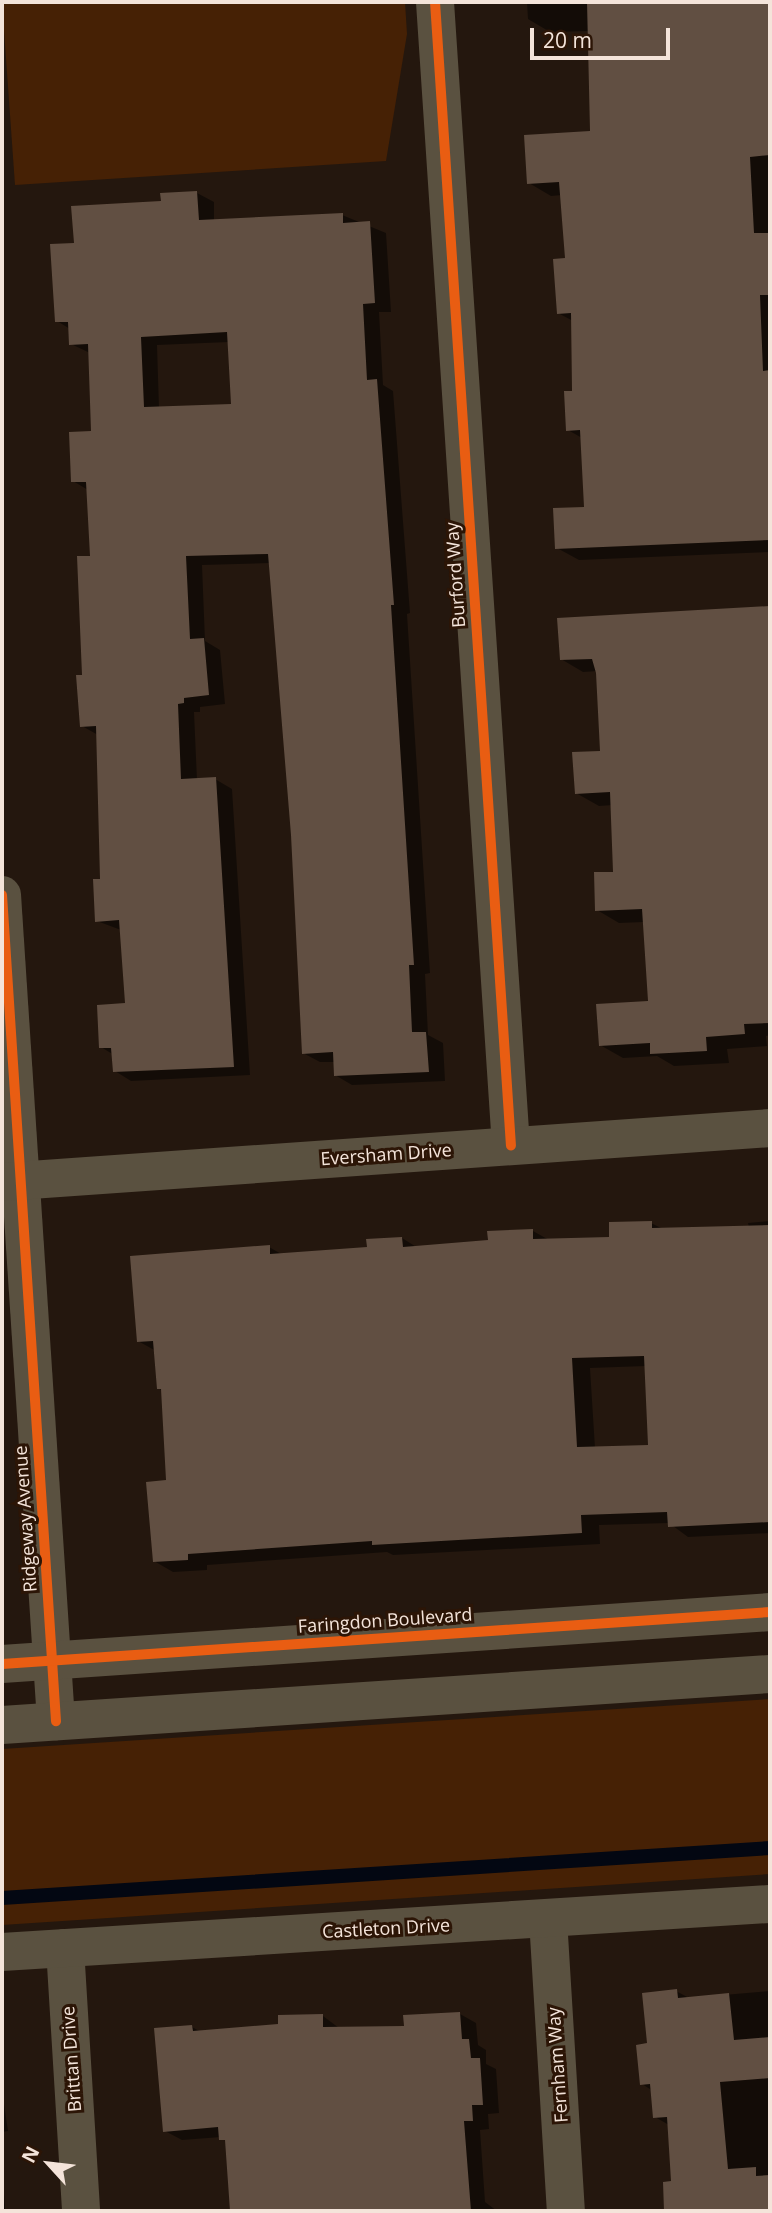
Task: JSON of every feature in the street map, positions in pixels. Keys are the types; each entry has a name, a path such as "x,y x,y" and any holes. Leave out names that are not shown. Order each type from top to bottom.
{"street":[{"name":"Burford Way","path":"435,2 511,1145"},
{"name":"Ridgeway Avenue","path":"2,895 11,1182 56,1721"},
{"name":"Eversham Drive","path":"11,1182 770,1128"},
{"name":"Faringdon Boulevard","path":"2,1664 770,1612"},
{"path":"2,1724 770,1674"},
{"name":"Castleton Drive","path":"2,1952 770,1904"},
{"name":"Fernham Way","path":"548,1919 566,2211"},
{"name":"Brittan Drive","path":"65,1948 81,2211"}],"shaded area":[{"path":"2,2 405,2 407,34 386,161 15,185"},
{"path":"770,1699 770,1874 2,1925 2,1749"}],"building":[{"path":"587,2 770,2 770,155 750,157 754,233 770,233 770,295 760,295 763,371 770,370 770,540 555,549 553,508 584,507 580,430 566,431 564,391 572,391 571,313 557,314 553,259 565,258 559,182 527,184 524,135 590,131"},
{"path":"197,191 199,220 343,213 343,223 370,221 375,303 363,304 367,380 377,379 394,605 391,605 414,965 409,965 412,1032 426,1032 429,1072 334,1076 333,1052 302,1054 291,835 268,554 186,556 190,639 204,638 209,695 184,698 184,703 178,704 181,779 216,777 234,1067 113,1072 111,1048 99,1048 97,1005 125,1003 119,920 95,922 93,879 100,879 96,726 80,727 76,675 82,675 77,556 90,556 86,482 71,482 69,432 91,431 88,344 69,345 68,322 55,322 50,244 74,243 71,206 161,201 160,193","holes":["227,332 231,404 144,407 141,337"]},
{"path":"770,606 770,1023 744,1024 745,1034 706,1037 707,1051 650,1054 650,1043 599,1046 596,1004 648,1001 642,909 595,911 594,872 613,872 610,792 575,794 572,752 600,751 596,673 592,659 560,660 557,618"},
{"path":"652,1221 652,1228 770,1225 770,1522 668,1527 667,1512 581,1515 582,1533 372,1545 372,1541 188,1554 188,1560 153,1562 146,1482 166,1480 161,1389 157,1389 153,1341 137,1342 130,1256 270,1245 270,1254 367,1247 366,1239 402,1237 403,1247 488,1240 487,1231 533,1229 533,1239 609,1237 609,1222","holes":["644,1356 648,1445 577,1447 572,1358"]},
{"path":"677,1989 678,1998 729,1993 734,2040 770,2037 770,2078 720,2082 728,2169 756,2167 756,2176 770,2175 770,2211 664,2211 663,2182 671,2181 667,2117 653,2118 650,2084 640,2085 636,2045 647,2043 642,1993"},
{"path":"460,2012 462,2039 469,2039 471,2058 480,2058 483,2105 472,2105 473,2121 464,2121 471,2211 230,2211 225,2140 219,2140 218,2127 163,2132 154,2028 192,2025 193,2031 278,2024 278,2015 323,2014 323,2027 404,2026 403,2015"}],"waterway":[{"path":"2,1898 770,1848"}],"cycle path":[{"path":"435,2 511,1145"},
{"path":"2,895 56,1721"},
{"path":"2,1664 770,1612"}]}
